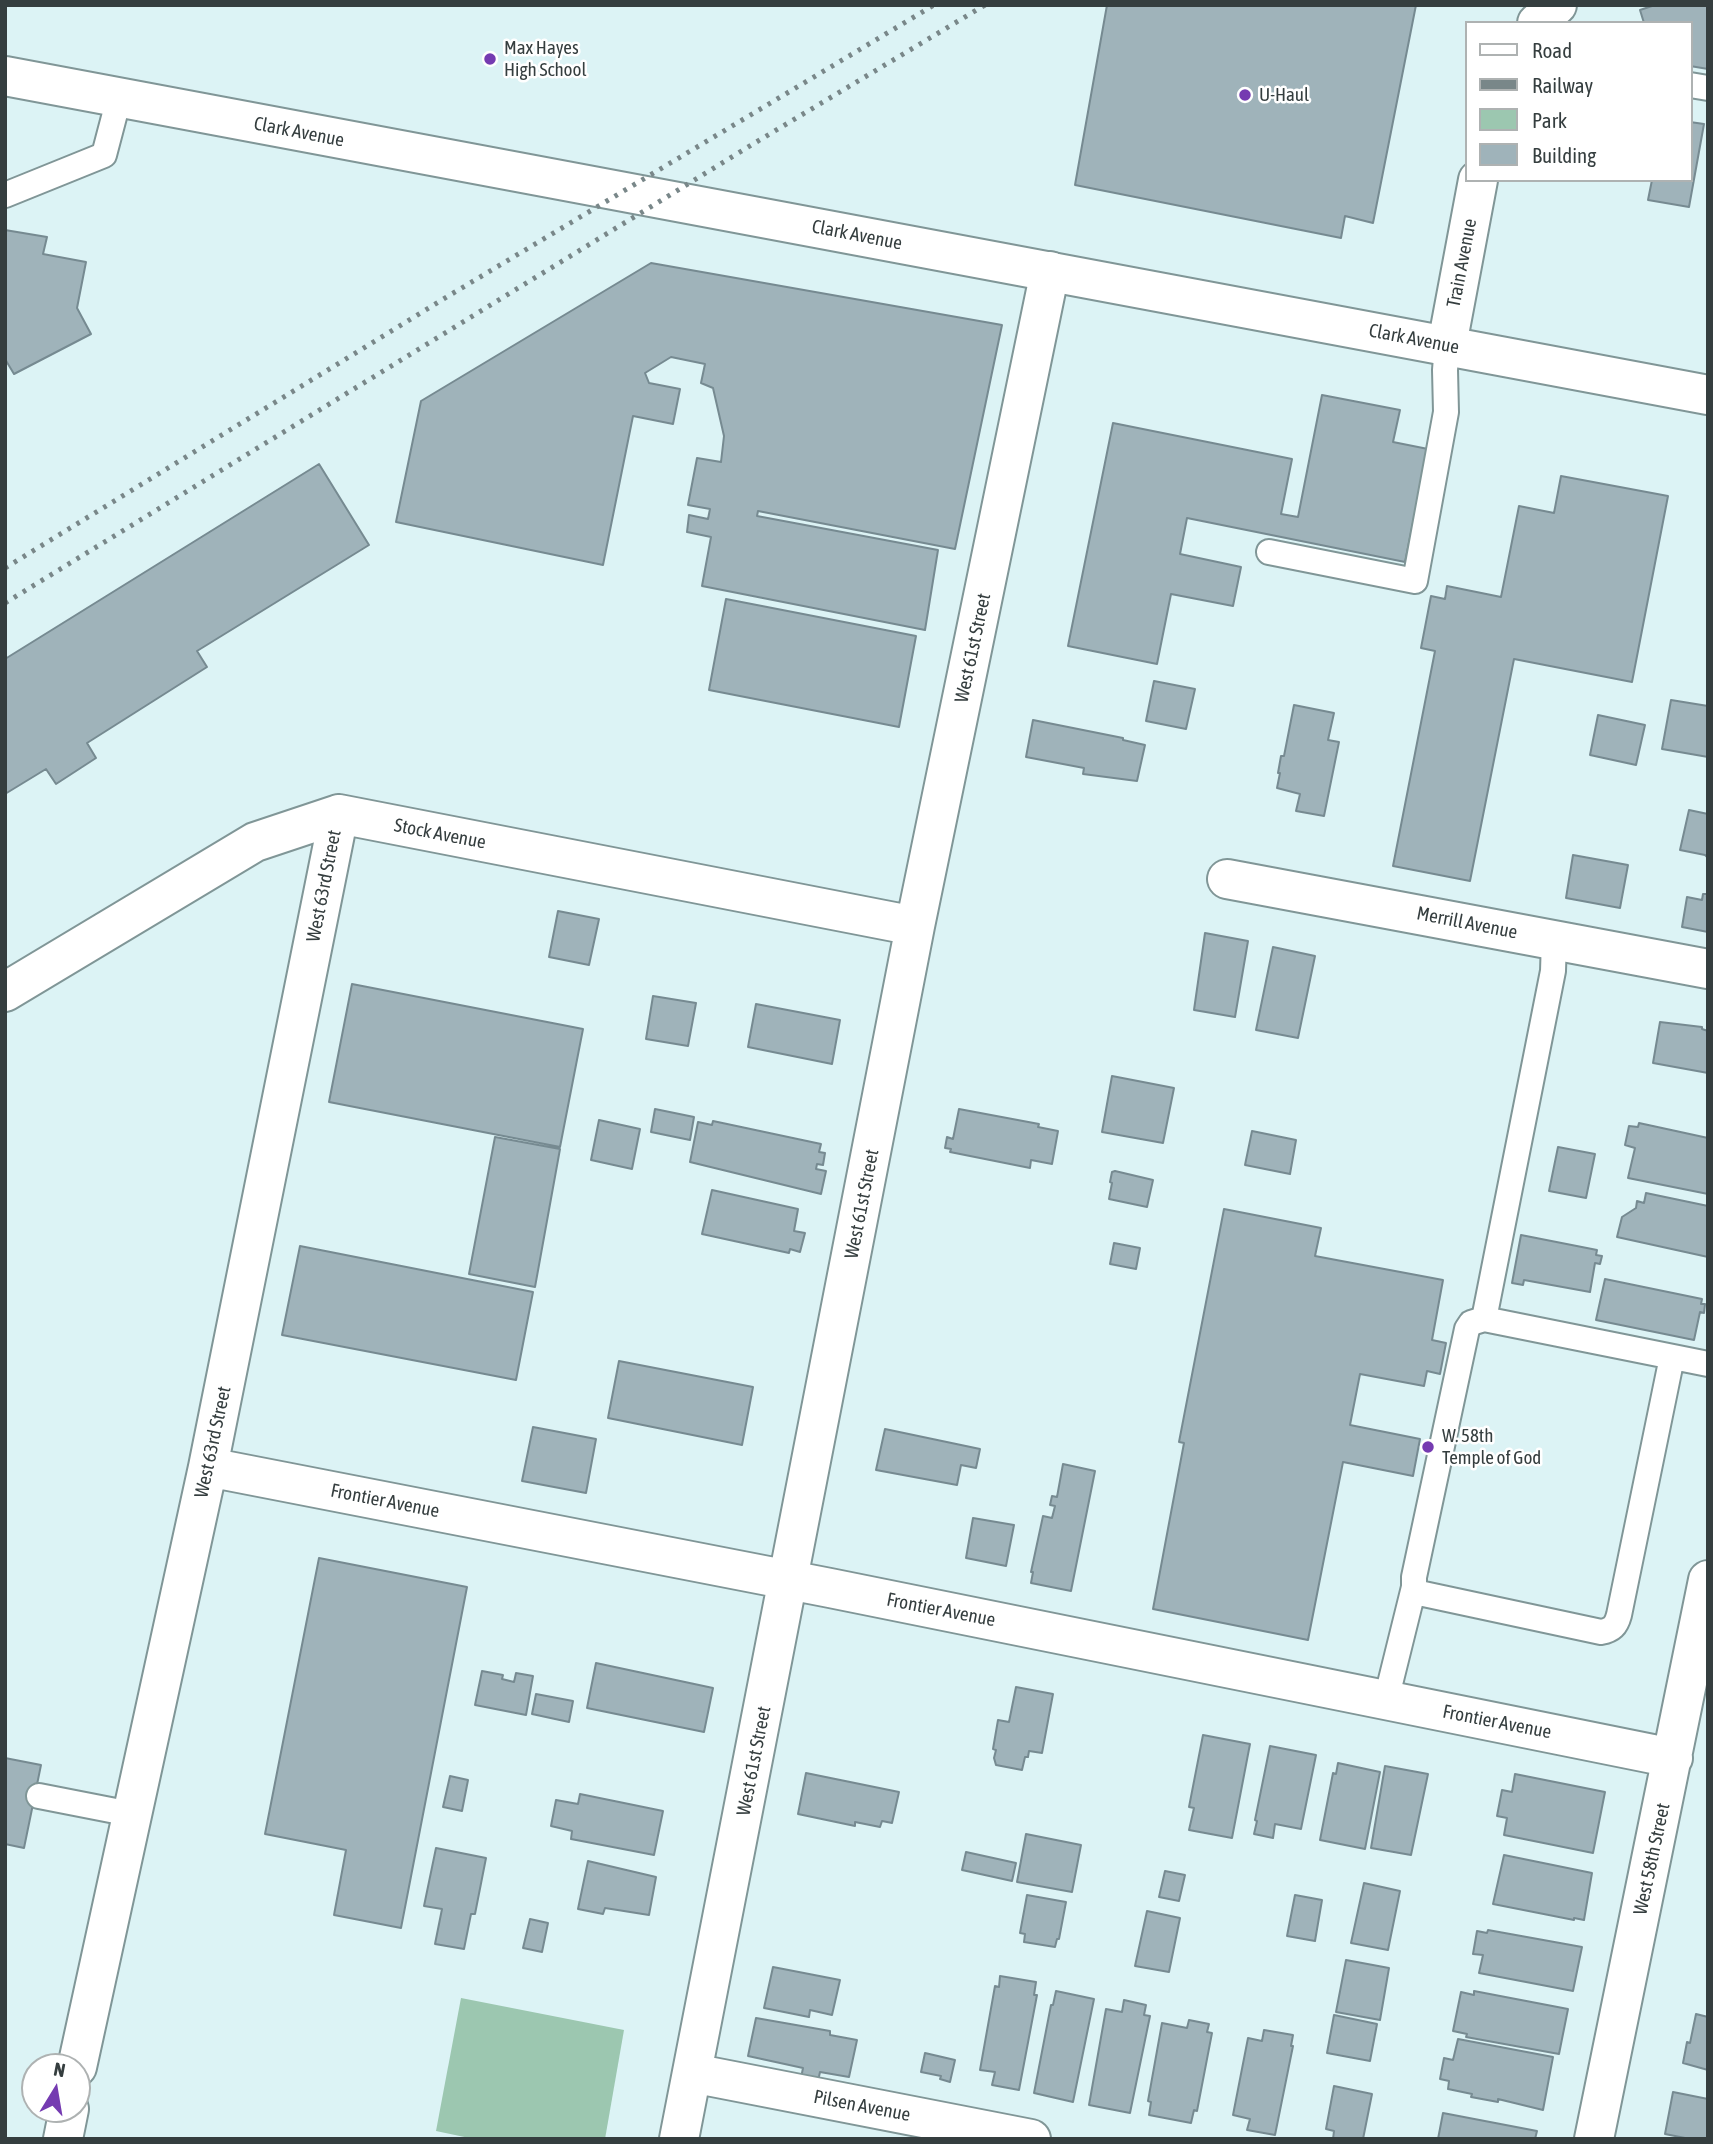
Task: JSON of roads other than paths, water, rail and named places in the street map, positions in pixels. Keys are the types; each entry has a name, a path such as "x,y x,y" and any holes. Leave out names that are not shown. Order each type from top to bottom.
{"street":[{"path":"1539,21 1558,5"},
{"name":"Clark Avenue","path":"5,76 1708,395"},
{"name":"Train Avenue","path":"1447,345 1478,182"},
{"name":"West 61st Street","path":"679,2139 790,1580 915,926 1050,271"},
{"name":"Stock Avenue","path":"5,992 254,842 339,814 915,926"},
{"name":"West 63rd Street","path":"80,2053 208,1467 339,814"},
{"name":"Merrill Avenue","path":"1227,879 1708,969"},
{"name":"Frontier Avenue","path":"208,1467 790,1580 1673,1758"},
{"name":"West 58th Street","path":"1594,2139 1708,1580"},
{"name":"Pilsen Avenue","path":"692,2073 1031,2139"}],"lane":[{"path":"5,195 104,155 119,98"},
{"path":"1269,552 1415,580 1446,412 1447,345"},
{"path":"1484,1319 1553,971 1554,939"},
{"path":"1386,1700 1414,1587 1467,1329 1471,1323 1484,1319 1708,1364"},
{"path":"1414,1587 1419,1593 1601,1632 1616,1625 1672,1357"},
{"path":"39,1796 131,1814"}],"railway":[{"path":"5,568 450,295 934,5"},
{"path":"5,603 753,144 985,5"}],"place":[{"name":"Max Hayes High School","path":"490,59"},
{"name":"U-Haul","path":"1245,95"},
{"name":"W. 58th Temple of God","path":"1428,1447"}]}
